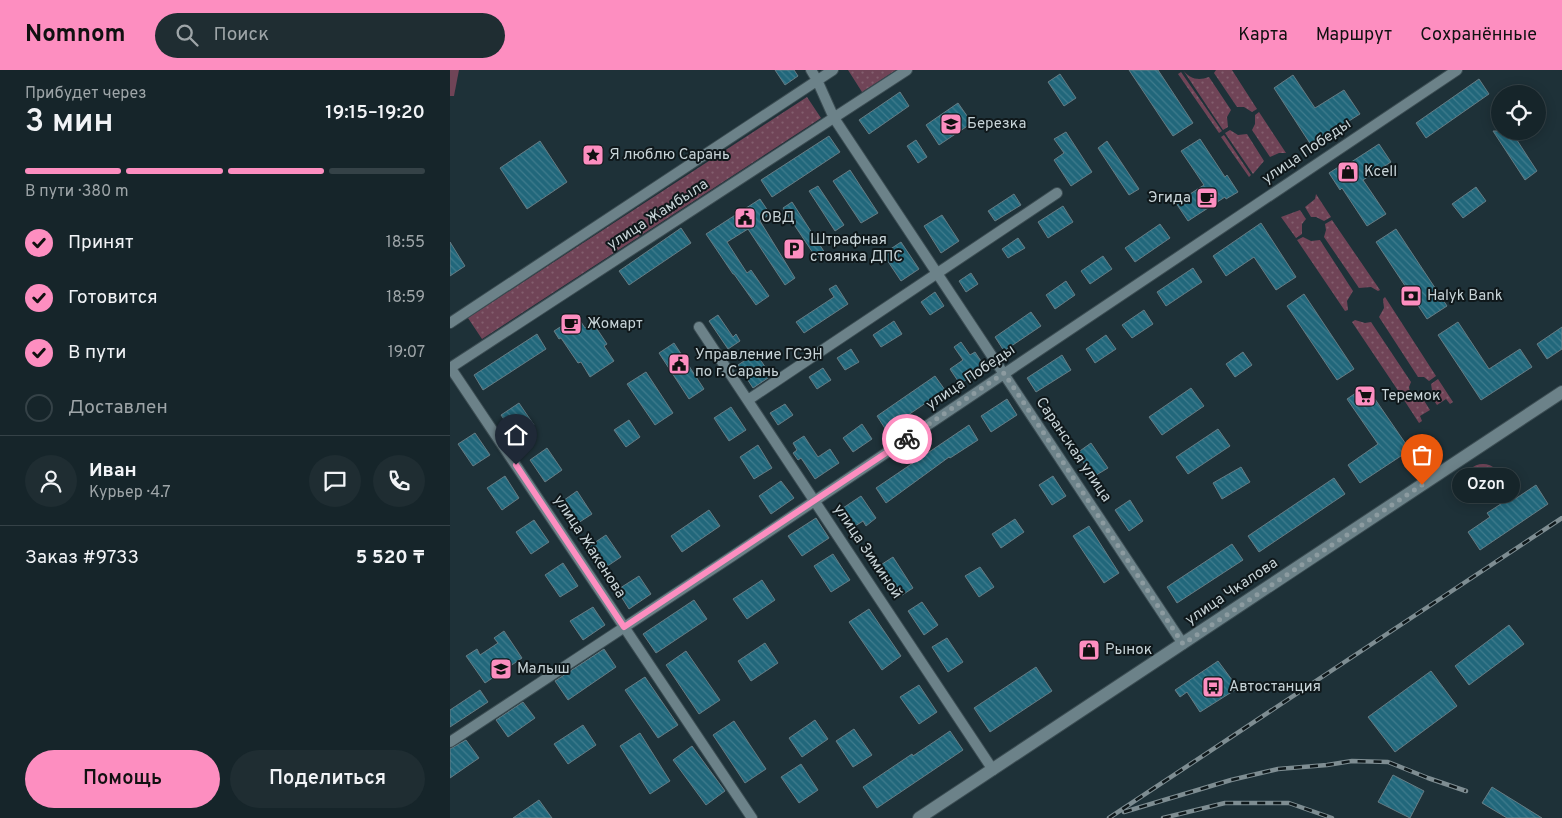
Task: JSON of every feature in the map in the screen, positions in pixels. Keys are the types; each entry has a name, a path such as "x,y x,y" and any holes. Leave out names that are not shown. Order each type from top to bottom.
{"main road":[{"name":"улица Чкалова","path":"919,818 1562,392"}],"street":[{"name":"Саранская улица","path":"811,70 834,118 1183,644"},
{"name":"улица Жамбыла","path":"450,323 833,70"},
{"name":"улица Жамбыла","path":"450,368 907,70"},
{"name":"улица Победы","path":"450,742 1457,70"},
{"path":"748,400 1058,194"},
{"name":"улица Зиминой","path":"699,326 993,770"},
{"name":"улица Жакенова","path":"450,368 752,818"}],"shaded area":[{"path":"450,70 459,70 454,96 450,96"},
{"path":"848,70 896,70 862,92"},
{"path":"1183,70 1194,78 1209,77 1231,110 1227,117 1228,127 1223,130"},
{"path":"1216,70 1232,70 1257,109 1252,112 1244,107 1237,107 1214,73"},
{"path":"1181,72 1222,131 1219,133 1178,74"},
{"path":"807,97 821,118 482,339 468,318"},
{"path":"1259,112 1286,153 1279,153 1270,157 1252,130 1255,124 1255,115"},
{"path":"1230,130 1238,135 1247,134 1264,161 1253,174 1225,133"},
{"path":"1224,135 1251,175 1249,177 1221,137"},
{"path":"1316,194 1331,217 1324,221 1311,217 1305,207 1315,199"},
{"path":"1300,210 1306,219 1302,224 1302,234 1296,238 1281,217"},
{"path":"1332,220 1380,290 1378,291 1371,287 1359,288 1324,237 1325,224"},
{"path":"1303,237 1311,241 1320,240 1353,291 1347,301 1348,310 1345,311 1297,240"},
{"path":"1385,297 1436,376 1429,381 1424,377 1418,377 1379,317 1384,308 1383,299"},
{"path":"1355,320 1365,323 1371,322 1411,382 1409,387 1410,393 1403,398 1352,322"},
{"path":"1438,379 1453,402 1450,404 1446,399 1437,405 1430,395 1432,390 1431,384"},
{"path":"1412,395 1418,400 1423,399 1430,410 1420,416 1422,421 1419,423 1404,400"},
{"path":"1483,464 1490,465 1496,469 1500,475 1500,489 1496,495 1490,499 1483,500 1476,499 1470,495 1466,489 1465,482 1466,475 1470,469 1476,465"}],"building":[{"path":"775,70 794,70 798,76 785,85"},
{"path":"1129,70 1158,70 1193,123 1173,136"},
{"path":"1060,74 1076,98 1064,106 1048,82"},
{"path":"1293,75 1315,108 1344,90 1360,114 1311,145 1274,88"},
{"path":"1479,79 1489,94 1426,138 1416,123"},
{"path":"900,92 909,106 869,134 859,120"},
{"path":"958,103 972,123 939,145 926,125"},
{"path":"1066,132 1092,172 1071,186 1054,160 1064,153 1054,139"},
{"path":"829,136 840,152 772,197 761,180"},
{"path":"1200,139 1225,177 1227,175 1238,192 1226,199 1225,197 1188,221 1176,203 1204,185 1181,151"},
{"path":"916,140 927,157 918,163 907,146"},
{"path":"1499,140 1517,140 1537,171 1525,180"},
{"path":"540,141 567,182 527,209 500,168"},
{"path":"1107,141 1139,189 1129,195 1098,148"},
{"path":"1379,144 1391,162 1363,180 1386,214 1367,226 1342,188 1340,190 1329,173 1340,166 1342,168"},
{"path":"850,170 878,213 861,223 833,181"},
{"path":"818,186 844,225 835,231 809,191"},
{"path":"1476,187 1486,201 1463,218 1452,204"},
{"path":"1014,194 1021,205 995,221 988,211"},
{"path":"760,199 770,214 760,221 795,278 785,285 748,229 727,242 747,273 751,270 769,296 756,305 706,234"},
{"path":"792,202 825,253 817,259 783,208"},
{"path":"1063,206 1073,222 1048,238 1038,222"},
{"path":"942,215 959,241 941,253 924,226"},
{"path":"1261,223 1296,277 1276,290 1254,257 1226,276 1213,256"},
{"path":"1160,224 1170,238 1135,262 1125,248"},
{"path":"681,228 691,243 629,285 619,271"},
{"path":"1396,229 1447,306 1427,319 1376,242"},
{"path":"1018,238 1025,248 1008,258 1002,249"},
{"path":"450,242 465,266 450,276"},
{"path":"901,242 919,269 901,281 883,254"},
{"path":"1103,256 1112,269 1090,284 1081,271"},
{"path":"1193,268 1202,282 1166,306 1157,292"},
{"path":"971,273 978,284 966,292 959,281"},
{"path":"1066,281 1075,295 1055,309 1046,295"},
{"path":"836,285 848,304 804,333 796,322 834,297 829,289"},
{"path":"935,292 944,306 930,315 921,302"},
{"path":"1304,294 1354,369 1337,380 1287,306"},
{"path":"1144,310 1153,324 1132,338 1122,325"},
{"path":"1031,312 1041,326 1004,351 995,337"},
{"path":"718,315 733,337 736,334 740,341 728,349 709,321"},
{"path":"577,316 585,328 593,323 607,344 604,346 614,361 590,377 581,362 578,363 554,331"},
{"path":"894,321 902,334 881,347 873,335"},
{"path":"1458,322 1489,369 1520,349 1532,367 1481,400 1438,335"},
{"path":"1562,327 1562,349 1547,359 1537,344"},
{"path":"537,334 546,349 483,390 474,375"},
{"path":"1106,335 1116,349 1095,363 1086,349"},
{"path":"961,342 970,355 975,352 985,367 960,384 950,369 963,360 954,347"},
{"path":"674,343 704,389 689,399 659,353"},
{"path":"851,349 859,362 845,370 837,358"},
{"path":"1243,352 1252,365 1235,377 1226,364"},
{"path":"756,353 771,376 753,388 738,365"},
{"path":"1062,355 1071,370 1036,392 1027,378"},
{"path":"823,368 831,380 817,389 809,377"},
{"path":"646,372 673,413 655,425 627,384"},
{"path":"935,376 945,390 886,430 877,416"},
{"path":"1366,386 1410,450 1360,483 1348,465 1378,444 1347,399"},
{"path":"1191,388 1204,406 1162,435 1149,417"},
{"path":"1007,399 1017,415 991,432 981,416"},
{"path":"519,403 534,425 516,437 501,415"},
{"path":"785,404 793,415 778,425 770,413"},
{"path":"731,407 746,430 729,441 714,418"},
{"path":"629,420 640,437 626,447 614,430"},
{"path":"862,424 872,439 853,452 843,438"},
{"path":"969,425 978,440 949,457 886,503 876,488"},
{"path":"1218,429 1230,446 1188,474 1176,457"},
{"path":"475,433 490,455 473,466 458,444"},
{"path":"804,436 818,457 830,449 839,463 815,479 801,458 798,460 793,453 797,450 793,443"},
{"path":"1091,443 1108,468 1093,477 1077,453"},
{"path":"758,445 772,468 754,479 740,457"},
{"path":"547,448 562,470 545,482 530,460"},
{"path":"1241,467 1250,482 1222,499 1213,483"},
{"path":"505,476 519,498 502,510 487,488"},
{"path":"1053,476 1066,496 1052,505 1039,485"},
{"path":"1334,478 1345,494 1259,552 1248,536"},
{"path":"781,481 794,498 771,514 759,496"},
{"path":"1536,485 1548,504 1480,550 1468,532 1490,517 1487,513 1513,496 1515,499"},
{"path":"577,491 592,514 575,525 560,503"},
{"path":"861,496 876,518 866,526 863,521 849,530 837,512"},
{"path":"1130,500 1143,521 1129,531 1115,510"},
{"path":"709,510 720,526 682,552 671,536"},
{"path":"816,518 829,538 802,556 788,536"},
{"path":"1015,519 1024,532 1001,548 992,534"},
{"path":"534,520 549,542 531,554 516,532"},
{"path":"1089,526 1119,573 1104,583 1073,536"},
{"path":"606,535 621,557 603,569 588,547"},
{"path":"1232,544 1243,560 1177,603 1167,587"},
{"path":"833,554 850,580 831,592 814,566"},
{"path":"893,557 913,588 896,599 876,568"},
{"path":"563,563 578,586 560,597 545,575"},
{"path":"980,567 994,587 979,597 965,576"},
{"path":"639,576 651,594 629,609 617,590"},
{"path":"762,580 775,600 747,619 733,599"},
{"path":"694,600 707,619 656,653 643,634"},
{"path":"922,602 938,625 924,635 908,611"},
{"path":"593,607 605,625 583,640 570,621"},
{"path":"869,609 901,656 882,670 849,622"},
{"path":"1509,625 1524,644 1469,685 1455,666"},
{"path":"504,631 522,658 485,683 466,656 477,649 480,655 498,643 494,638"},
{"path":"947,638 963,662 948,672 932,647"},
{"path":"765,643 778,663 751,681 738,661"},
{"path":"604,649 616,667 568,700 555,681"},
{"path":"686,651 720,700 699,714 666,665"},
{"path":"1218,661 1238,688 1200,712 1187,692 1180,697 1175,690"},
{"path":"1036,667 1052,691 990,732 974,708"},
{"path":"1431,671 1457,706 1395,752 1368,717"},
{"path":"645,677 678,725 658,738 625,690"},
{"path":"919,685 937,712 919,724 900,697"},
{"path":"480,690 488,702 450,727 450,710"},
{"path":"523,702 535,718 508,737 496,720"},
{"path":"815,720 828,739 802,757 789,738"},
{"path":"734,721 766,769 745,783 713,735"},
{"path":"583,725 596,745 568,764 554,744"},
{"path":"854,729 872,755 853,767 836,741"},
{"path":"950,731 963,750 877,808 863,787"},
{"path":"640,733 670,781 650,794 620,746"},
{"path":"466,740 479,758 450,778 450,749"},
{"path":"692,746 725,791 706,805 673,760"},
{"path":"801,764 818,790 799,803 781,777"},
{"path":"1393,775 1424,791 1410,818 1378,802"},
{"path":"1492,787 1542,818 1507,818 1482,803"},
{"path":"539,800 552,818 513,818"}],"railway":[{"path":"1109,818 1562,518"},
{"path":"1124,812 1231,780 1278,769 1352,761 1388,762 1466,791"},
{"path":"1163,818 1225,803 1289,803 1332,818"}],"way so far":[{"path":"907,439 1004,373 1183,644 1422,485"}],"place":[{"name":"Березка","path":"951,124"},
{"name":"Я люблю Сарань","path":"593,155"},
{"name":"Kcell","path":"1348,172"},
{"name":"Эгида","path":"1207,198"},
{"name":"ОВД","path":"745,218"},
{"name":"Штрафная стоянка ДПС","path":"794,249"},
{"name":"Halyk Bank","path":"1411,296"},
{"name":"Жомарт","path":"571,324"},
{"name":"Управление ГСЭН по г. Сарань","path":"679,364"},
{"name":"Теремок","path":"1365,396"},
{"name":"Ozon","path":"1422,485"},
{"name":"Рынок","path":"1089,650"},
{"name":"Малыш","path":"501,669"},
{"name":"Автостанция","path":"1213,687"}],"route":[{"path":"516,465 624,627 907,439"}]}
